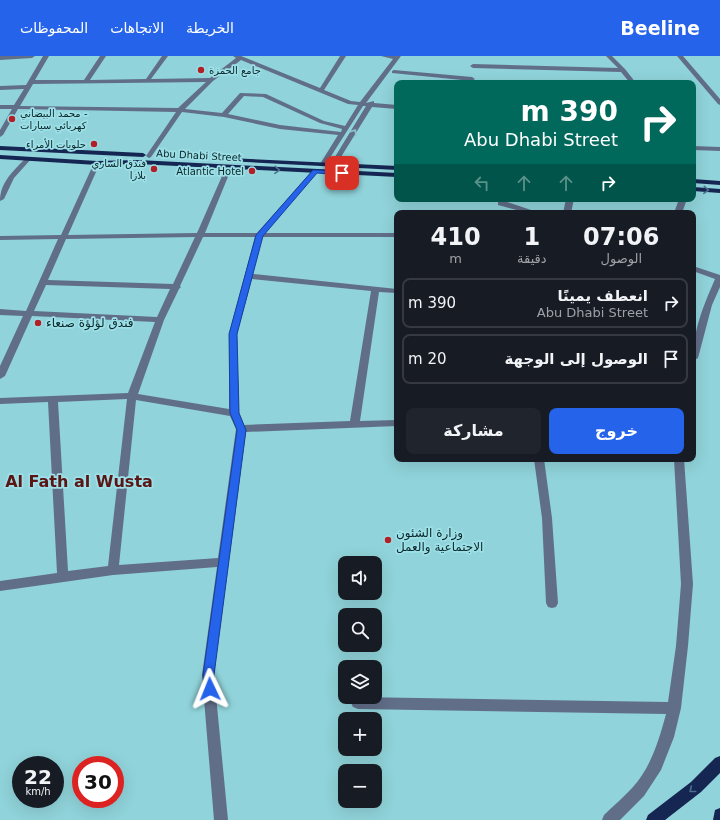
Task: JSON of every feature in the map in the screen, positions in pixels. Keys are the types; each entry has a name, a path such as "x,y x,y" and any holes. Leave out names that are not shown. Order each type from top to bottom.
{"main road":[{"name":"Abu Dhabi Street","path":"0,148 149,156 394,175"},
{"path":"0,153 138,162"},
{"name":"Abu Dhabi Street","path":"0,157 97,163 138,162 229,167 319,168 333,165 394,168"},
{"path":"696,181 720,183"},
{"path":"696,189 720,191"},
{"path":"653,820 696,787 720,763"},
{"path":"720,815 720,820"}],"street":[{"path":"0,58 32,56"},
{"path":"0,135 46,56"},
{"path":"86,81 103,56"},
{"path":"147,80 165,56"},
{"path":"252,62 258,56"},
{"path":"321,91 343,56"},
{"path":"384,56 397,57"},
{"path":"333,165 371,104 405,56"},
{"path":"609,56 624,70 631,80"},
{"path":"680,56 720,103"},
{"path":"149,156 180,110 211,80 238,57 347,102 394,107"},
{"path":"221,820 208,675 242,430 234,413 233,334 259,235 319,168 362,103 397,57"},
{"path":"472,80 473,64 624,70"},
{"path":"394,72 463,80"},
{"path":"0,88 29,84 86,81 211,80"},
{"path":"224,115 242,94 264,95 322,122 346,128"},
{"path":"371,104 394,103"},
{"path":"0,107 180,110 224,115 280,127 342,134"},
{"path":"696,148 720,149"},
{"path":"0,198 11,177 28,158"},
{"path":"0,376 97,163"},
{"path":"113,570 132,396 160,320 177,287 229,167"},
{"path":"504,202 527,210"},
{"path":"0,238 200,235 394,235"},
{"path":"696,269 720,278 708,305 696,347"},
{"path":"249,276 394,291"},
{"path":"42,282 177,287"},
{"path":"354,425 375,289"},
{"path":"0,312 160,320"},
{"path":"0,401 132,396 234,413"},
{"path":"53,400 63,578"},
{"path":"242,430 394,424"},
{"path":"539,462 547,518 552,603"},
{"path":"609,820 639,791 656,765 667,737 674,708 682,646 687,584 679,462"},
{"path":"0,586 113,570 224,562"},
{"path":"382,703 674,708"}],"place":[{"name":"جامع الحمزة","path":"201,70"},
{"name":"محمد البيضاني - كهربائي سيارات","path":"12,119"},
{"name":"حلويات الأمراء","path":"94,144"},
{"name":"فندق الساري بلازا","path":"154,169"},
{"name":"Atlantic Hotel","path":"252,171"},
{"name":"فندق لؤلؤة صنعاء","path":"38,323"},
{"name":"وزارة الشئون الاجتماعية والعمل","path":"388,540"}],"district":[{"name":"Al Fath al Wusta","path":"79,481"}],"route":[{"path":"210,689 208,675 242,430 234,413 233,334 259,235 315,172 342,173"}]}
